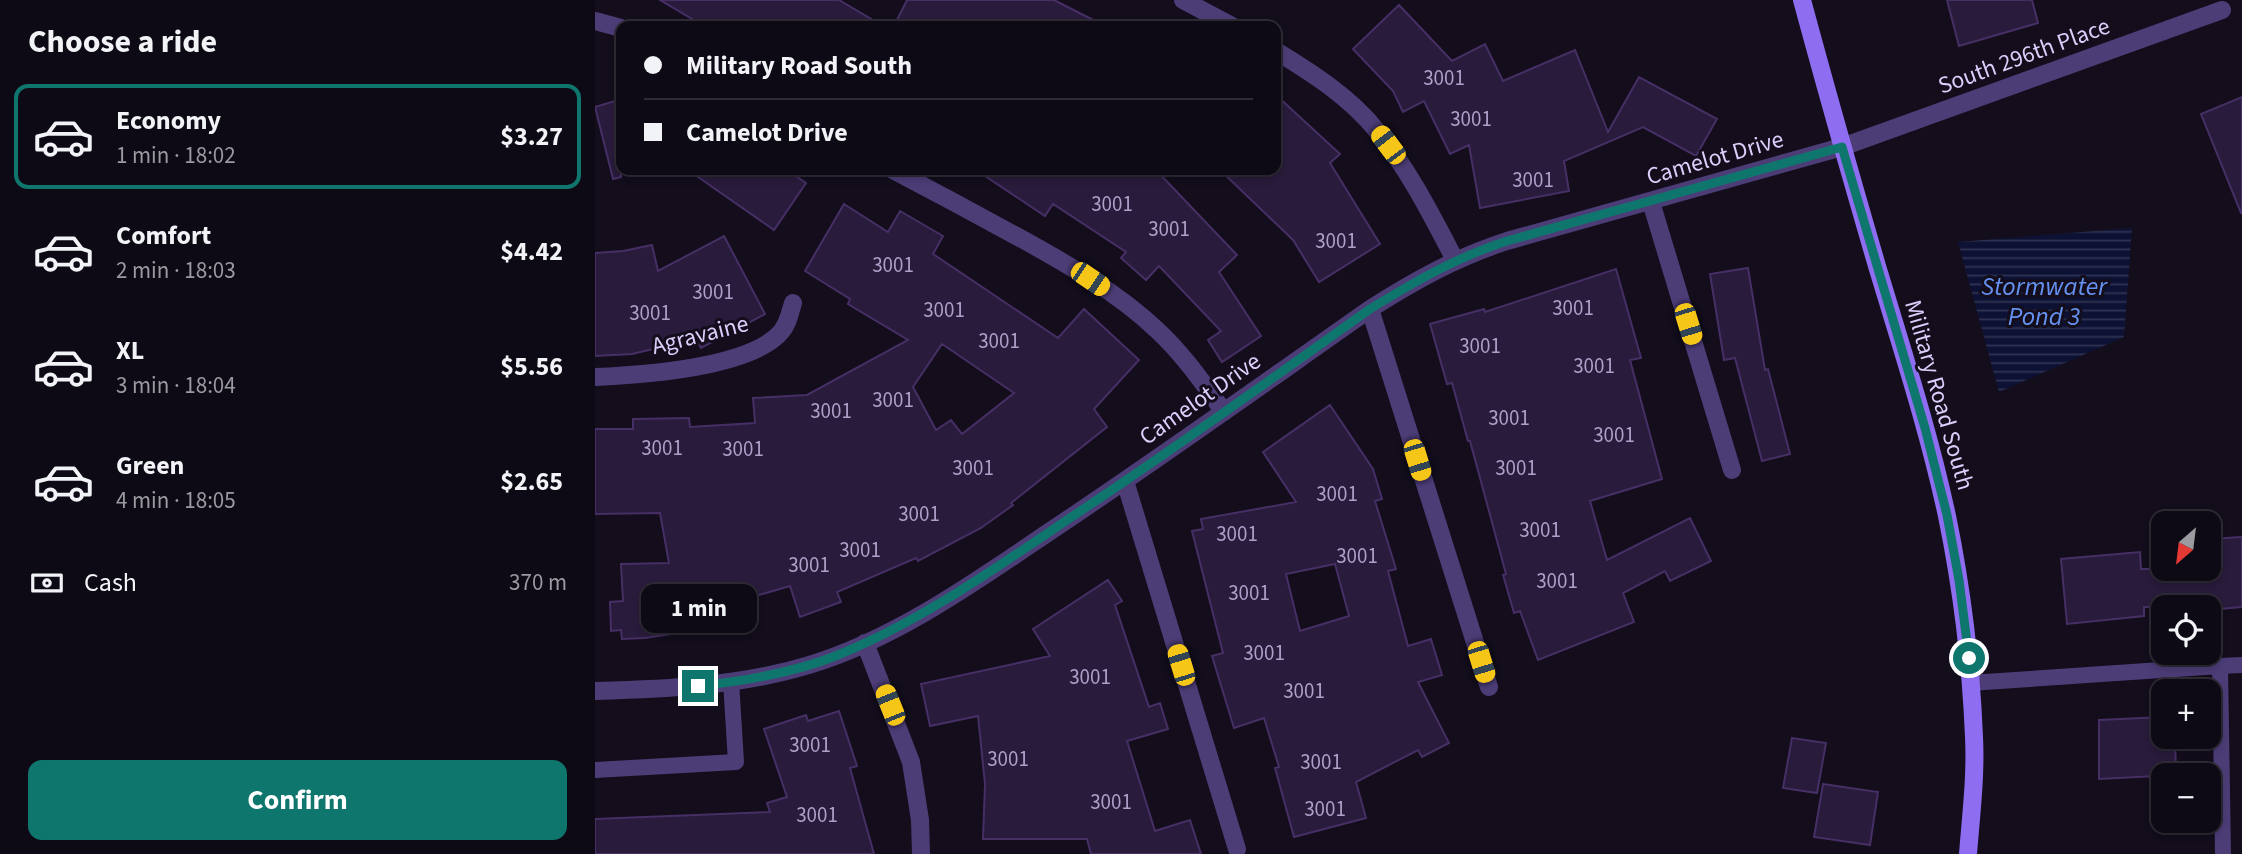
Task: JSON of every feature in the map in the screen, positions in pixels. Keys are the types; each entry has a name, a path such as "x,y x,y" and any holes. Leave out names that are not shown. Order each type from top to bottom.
{"main road":[{"name":"Military Road South","path":"1802,0 1842,147 1925,428 1947,515 1959,580 1974,739 1968,854"}],"street":[{"path":"1183,0 1223,21"},
{"name":"South 296th Place","path":"1842,147 2222,10"},
{"path":"595,21 616,27"},
{"path":"1281,54 1330,87 1356,108 1376,130 1417,190 1455,260"},
{"name":"Camelot Drive","path":"595,691 680,688 731,681 809,665 865,643 976,582 1370,309 1455,260 1507,241 1842,147"},
{"path":"902,175 1049,254 1112,294 1171,344 1195,371 1224,412"},
{"path":"1650,202 1732,470"},
{"name":"Agravaine","path":"595,377 640,375 685,368 724,360 754,350 782,331 793,303"},
{"path":"1370,309 1489,687"},
{"path":"1125,481 1237,849"},
{"path":"865,643 911,762 920,820 921,854"}],"lane":[{"path":"1970,682 2242,665"},
{"path":"2220,666 2223,854"},
{"path":"595,770 736,762 731,681"}],"water":[{"name":"Stormwater Pond 3","path":"2132,228 2124,337 1999,392 1958,242"}],"building":[{"path":"660,0 839,0 875,21 696,21"},
{"path":"907,0 1054,0 1095,21 896,21"},
{"path":"1947,0 2032,0 2038,23 1959,46"},
{"path":"1399,5 1452,61 1485,44 1503,81 1575,50 1608,132 1639,77 1717,119 1696,156 1643,127 1564,161 1569,191 1480,208 1469,145 1450,154 1424,101 1403,112 1393,91 1353,49"},
{"path":"2242,97 2242,213 2241,213 2201,114"},
{"path":"1281,100 1340,154 1330,163 1380,244 1319,282 1293,240 1225,175 1281,175"},
{"path":"616,101 616,175 621,177 613,179 595,107"},
{"path":"695,175 794,175 806,183 774,230"},
{"path":"984,175 1161,175 1237,255 1219,272 1261,336 1222,362 1208,340 1221,331 1159,266 1146,280 1121,258 1126,252 1053,204 1045,216"},
{"path":"844,204 888,232 900,211 943,236 933,254 1058,338 1084,309 1139,360 1094,409 1107,427 981,528 918,561 916,558 837,592 841,602 800,617 790,586 707,610 710,628 622,639 621,630 611,631 610,602 623,601 621,564 669,563 660,513 595,514 595,429 633,429 633,419 689,418 690,427 755,423 753,398 807,395 908,340 848,304 850,299 805,271","holes":["942,344 1014,393 962,434 951,420 936,430 913,387"]},
{"path":"724,236 765,314 701,348 696,339 632,354 595,356 595,253 652,245 658,271"},
{"path":"1748,268 1765,370 1768,369 1790,454 1762,461 1735,358 1724,360 1710,274"},
{"path":"1616,269 1641,358 1630,360 1662,479 1590,501 1607,560 1690,518 1711,561 1670,581 1665,571 1623,593 1634,622 1538,660 1520,611 1514,613 1470,441 1452,383 1447,384 1430,324 1484,309 1485,312"},
{"path":"1330,405 1373,469 1382,499 1375,501 1396,569 1388,571 1408,646 1431,639 1442,675 1418,682 1449,743 1422,757 1418,750 1356,782 1366,818 1294,837 1275,768 1279,767 1264,718 1234,728 1212,656 1223,653 1192,531 1203,529 1201,519 1296,502 1263,452","holes":["1335,564 1349,616 1300,631 1286,574"]},
{"path":"2242,537 2242,607 2221,609 2221,595 2151,595 2151,607 2144,607 2144,616 2067,624 2061,559 2140,552 2141,569 2151,569 2151,581 2221,581 2221,538"},
{"path":"1108,580 1122,601 1115,605 1149,707 1160,703 1168,729 1127,741 1155,831 1190,820 1201,854 1091,854 1087,839 983,839 985,784 978,716 930,726 921,684 1050,656 1033,629"},
{"path":"839,711 857,766 850,768 874,854 595,854 595,819 770,812 767,803 787,797 764,729 806,715 808,721"},
{"path":"2151,718 2151,749 2175,749 2176,763 2151,763 2151,776 2099,779 2099,720"},
{"path":"1792,738 1826,743 1817,793 1783,788"},
{"path":"1823,784 1878,792 1870,845 1814,837"}],"route":[{"path":"698,686 751,679 809,665 836,656 902,624 976,582 1370,309 1455,260 1507,241 1842,147 1925,428 1947,515 1969,658"}]}
